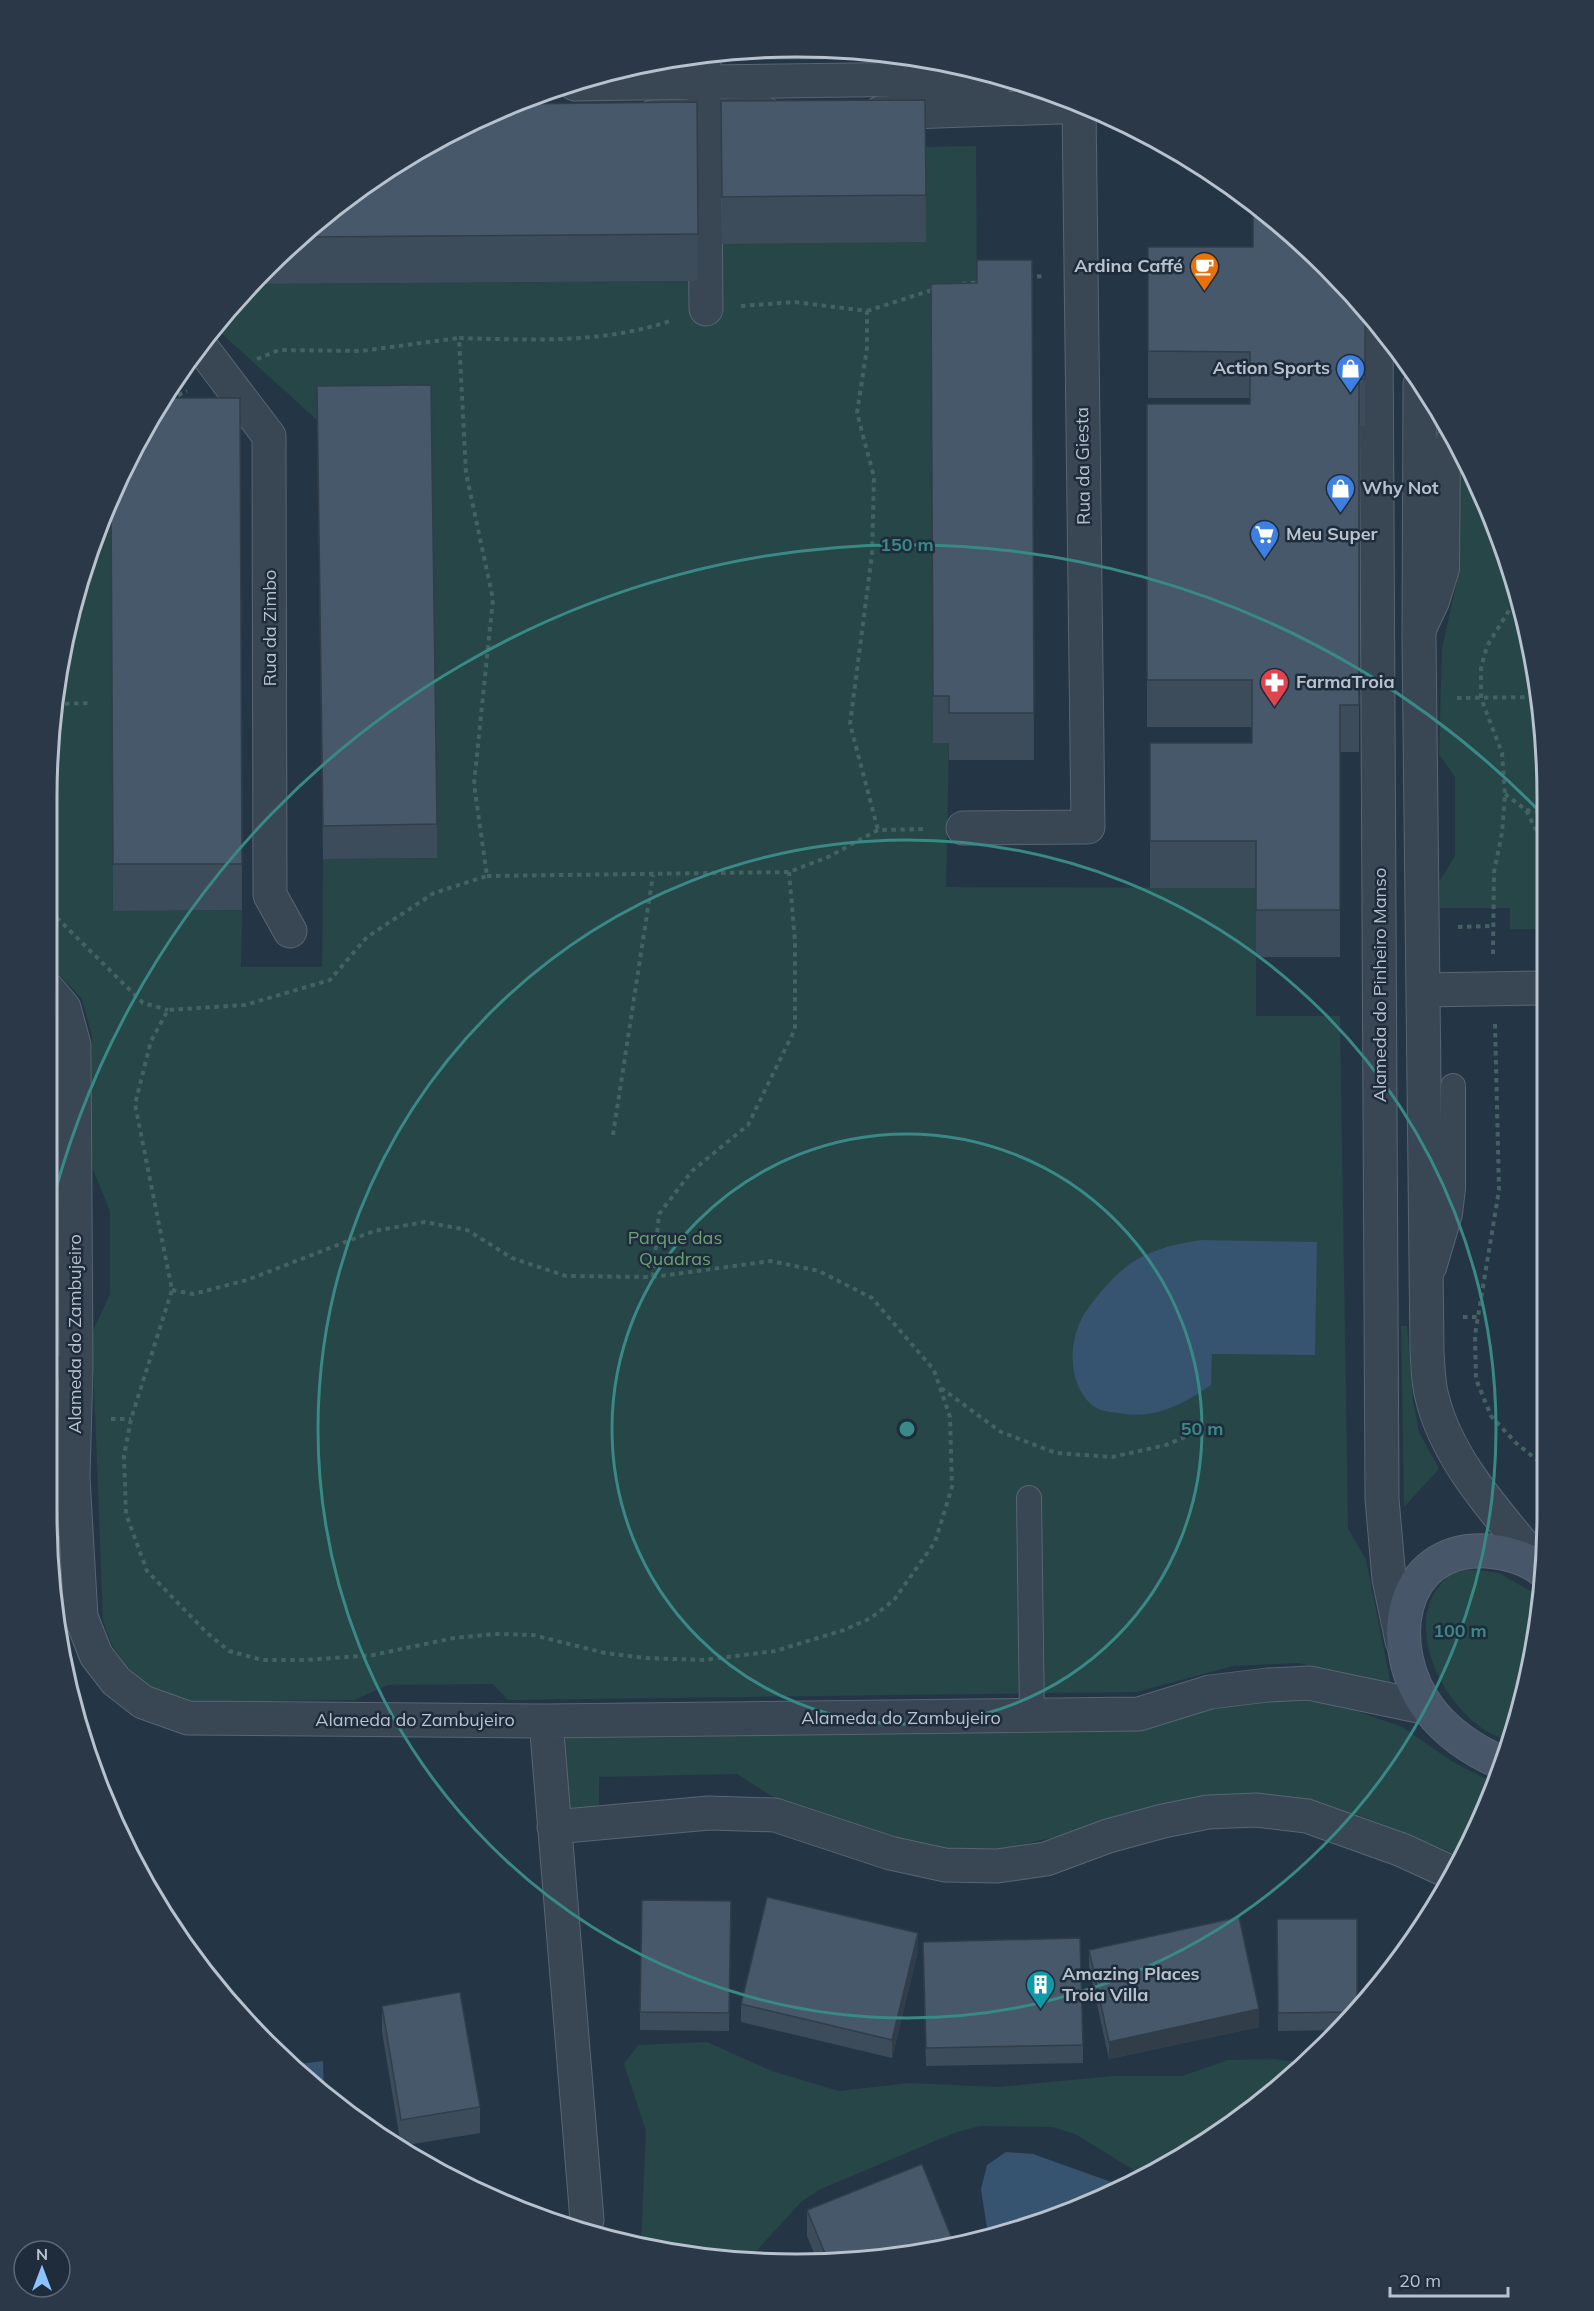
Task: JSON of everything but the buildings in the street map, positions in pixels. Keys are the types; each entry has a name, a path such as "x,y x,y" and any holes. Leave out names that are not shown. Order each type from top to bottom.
{"main road":[{"path":"1495,1760 1475,1751 1449,1730 1428,1708 1412,1677 1403,1647 1403,1621 1411,1594 1426,1568 1446,1557 1468,1550 1500,1552 1535,1564"}],"street":[{"path":"917,68 917,112"},
{"path":"618,79 704,69 917,68 939,71"},
{"path":"704,69 706,309"},
{"path":"849,113 1063,107"},
{"path":"624,118 793,114"},
{"name":"Rua da Giesta","path":"963,828 1088,827 1081,277 1084,115"},
{"name":"Alameda do Pinheiro Manso","path":"1376,337 1382,1499 1389,1579 1403,1647"},
{"name":"Rua da Zimbo","path":"206,353 269,436 270,895 290,931"},
{"path":"1420,399 1419,639 1426,1318 1432,1397 1447,1439 1464,1468 1535,1560"},
{"path":"1423,990 1537,988"},
{"name":"Alameda do Zambujeiro","path":"57,1000 64,1008 74,1045 61,1368 60,1475 81,1617 85,1630 104,1668 116,1681 143,1702 188,1718 546,1721 1032,1717 1139,1714 1210,1692 1309,1683 1428,1708"},
{"path":"546,1721 586,2223"},
{"path":"554,1827 709,1814 775,1815 891,1853 945,1865 997,1866 1046,1859 1108,1836 1163,1821 1208,1812 1256,1810 1307,1816 1402,1850 1445,1871"}],"lane":[{"path":"1419,639 1437,602 1447,569 1448,446"},
{"path":"1426,1318 1435,1261 1450,1215 1453,1188 1453,1086"},
{"path":"1029,1498 1032,1717"}],"path":[{"path":"1026,277 1081,277"},
{"path":"957,284 992,281"},
{"path":"221,374 279,350 361,351 459,338 568,341 655,327 706,309 795,302 867,311 946,285"},
{"path":"867,311 867,348 857,413 873,477 872,554 850,724 878,830"},
{"path":"459,338 466,473 493,599 474,784 487,876"},
{"path":"1512,604 1487,646 1482,668 1481,698 1502,753 1505,794 1502,833 1493,883 1500,1190 1475,1335 1476,1379 1491,1416 1516,1443 1537,1459"},
{"path":"63,704 92,703"},
{"path":"1505,794 1526,810 1537,830"},
{"path":"1526,810 1537,812"},
{"path":"57,918 143,1003 168,1010 245,1005 330,980 367,937 434,893 487,876 789,873 828,857 878,830 963,828"},
{"path":"652,1277 659,1215 692,1171 748,1125 795,1029 795,941 789,873"},
{"path":"613,1135 653,875"},
{"path":"168,1010 152,1041 135,1104 172,1290 131,1419 124,1456 126,1514 147,1571 206,1632 229,1651 262,1660 373,1655 454,1638 495,1634 533,1635 605,1653 645,1659 704,1660 775,1651 844,1630 872,1618 894,1600 935,1542 952,1487 950,1417 934,1370 872,1298 819,1271 771,1261 652,1277 566,1276 512,1258 467,1230 425,1222 375,1231 236,1283 193,1294 172,1290"},
{"path":"941,1388 1001,1432 1056,1453 1112,1457 1166,1445 1211,1426"}],"green space":[{"name":"Parque das Quadras","path":"976,146 977,307 931,331 933,743 949,743 946,887 1256,888 1256,1016 1340,1016 1348,1528 1366,1560 1391,1685 1298,1663 1233,1666 1137,1692 508,1700 493,1684 388,1685 354,1700 195,1702 166,1694 142,1682 125,1664 111,1643 103,1620 92,1333 110,1294 110,1211 92,1167 92,1036 82,999 57,972 57,797 63,700 82,605 111,519 113,911 242,910 241,967 322,967 323,859 437,858 431,419 317,420 221,333 265,284 698,281 706,244 925,147"},
{"path":"1459,466 1498,559 1512,605 1531,700 1537,797 1537,929 1510,929 1510,908 1440,908 1439,882 1455,856 1455,777 1439,754 1442,648 1459,572"},
{"path":"1401,1326 1407,1326 1413,1400 1419,1432 1439,1469 1404,1507"},
{"path":"1466,1570 1499,1573 1533,1592 1523,1658 1502,1738 1490,1733 1471,1719 1455,1701 1441,1680 1431,1657 1426,1634 1427,1612 1435,1592 1448,1576"},
{"path":"1289,1698 1342,1706 1402,1727 1453,1762 1488,1780 1454,1853 1362,1816 1290,1797 1232,1797 984,1853 914,1845 846,1826 770,1795 737,1774 599,1777 599,1810 569,1812 564,1730 1202,1708"},
{"path":"707,2042 772,2071 839,2091 909,2083 999,2087 1114,2076 1182,2076 1228,2060 1272,2059 1294,2062 1247,2101 1208,2129 1136,2172 1075,2134 1053,2127 980,2126 954,2133 821,2189 802,2201 755,2252 700,2248 641,2237 646,2131 624,2064 638,2045"}],"water":[{"path":"1201,1240 1317,1242 1315,1355 1212,1354 1211,1385 1167,1409 1131,1415 1095,1407 1084,1397 1075,1377 1073,1365 1074,1342 1084,1315 1116,1275 1139,1258 1159,1250"},
{"path":"323,2061 324,2082 309,2070 302,2064"},
{"path":"1006,2152 1033,2154 1113,2183 1035,2215 987,2229 981,2189 987,2165"}],"place":[{"name":"Ardina Caffé","path":"1204,292"},
{"name":"Action Sports","path":"1351,394"},
{"name":"Why Not","path":"1341,514"},
{"name":"Meu Super","path":"1265,560"},
{"name":"FarmaTroia","path":"1275,708"},
{"name":"Amazing Places Troia Villa","path":"1041,2010"}]}
